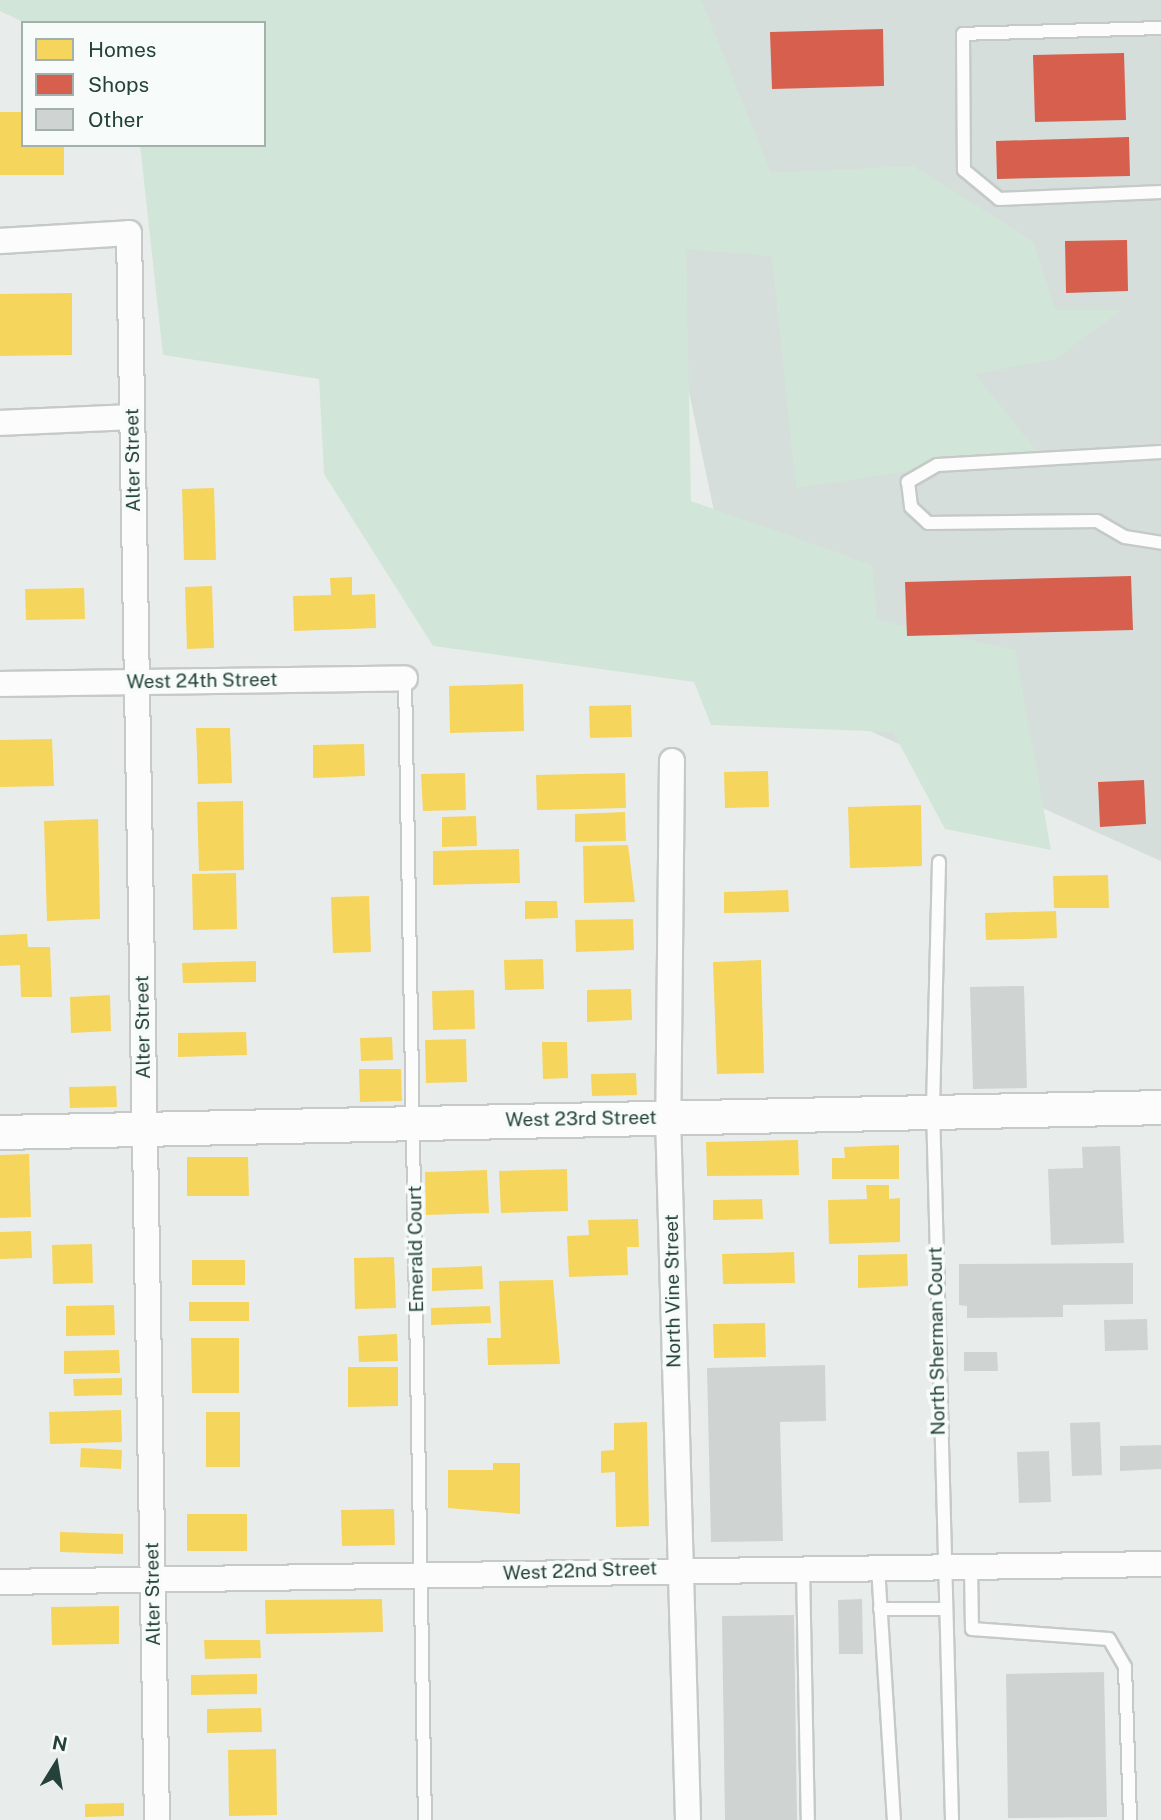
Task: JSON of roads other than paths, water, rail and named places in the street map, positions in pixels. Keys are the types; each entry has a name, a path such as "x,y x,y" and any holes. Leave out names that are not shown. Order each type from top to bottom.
{"street":[{"name":"Alter Street","path":"0,241 129,233 157,1820"},
{"path":"0,423 132,417"},
{"name":"West 24th Street","path":"0,684 405,678"},
{"name":"North Vine Street","path":"672,761 668,1117 688,1820"},
{"name":"West 23rd Street","path":"0,1132 668,1117 933,1108 1161,1107"},
{"name":"West 22nd Street","path":"0,1582 680,1568 1161,1563"}],"lane":[{"path":"1161,28 963,34 964,170 999,200 1161,192"},
{"path":"1161,452 937,465 908,482 911,507 929,523 1097,521 1125,537 1161,542"},
{"name":"Emerald Court","path":"405,678 415,1123 425,1820"},
{"name":"North Sherman Court","path":"939,862 933,1108 941,1567 951,1820"},
{"path":"971,1566 972,1629 1109,1639 1125,1667 1130,1820"},
{"path":"803,1567 808,1820"},
{"path":"878,1567 894,1820"},
{"path":"880,1609 943,1609"}]}
